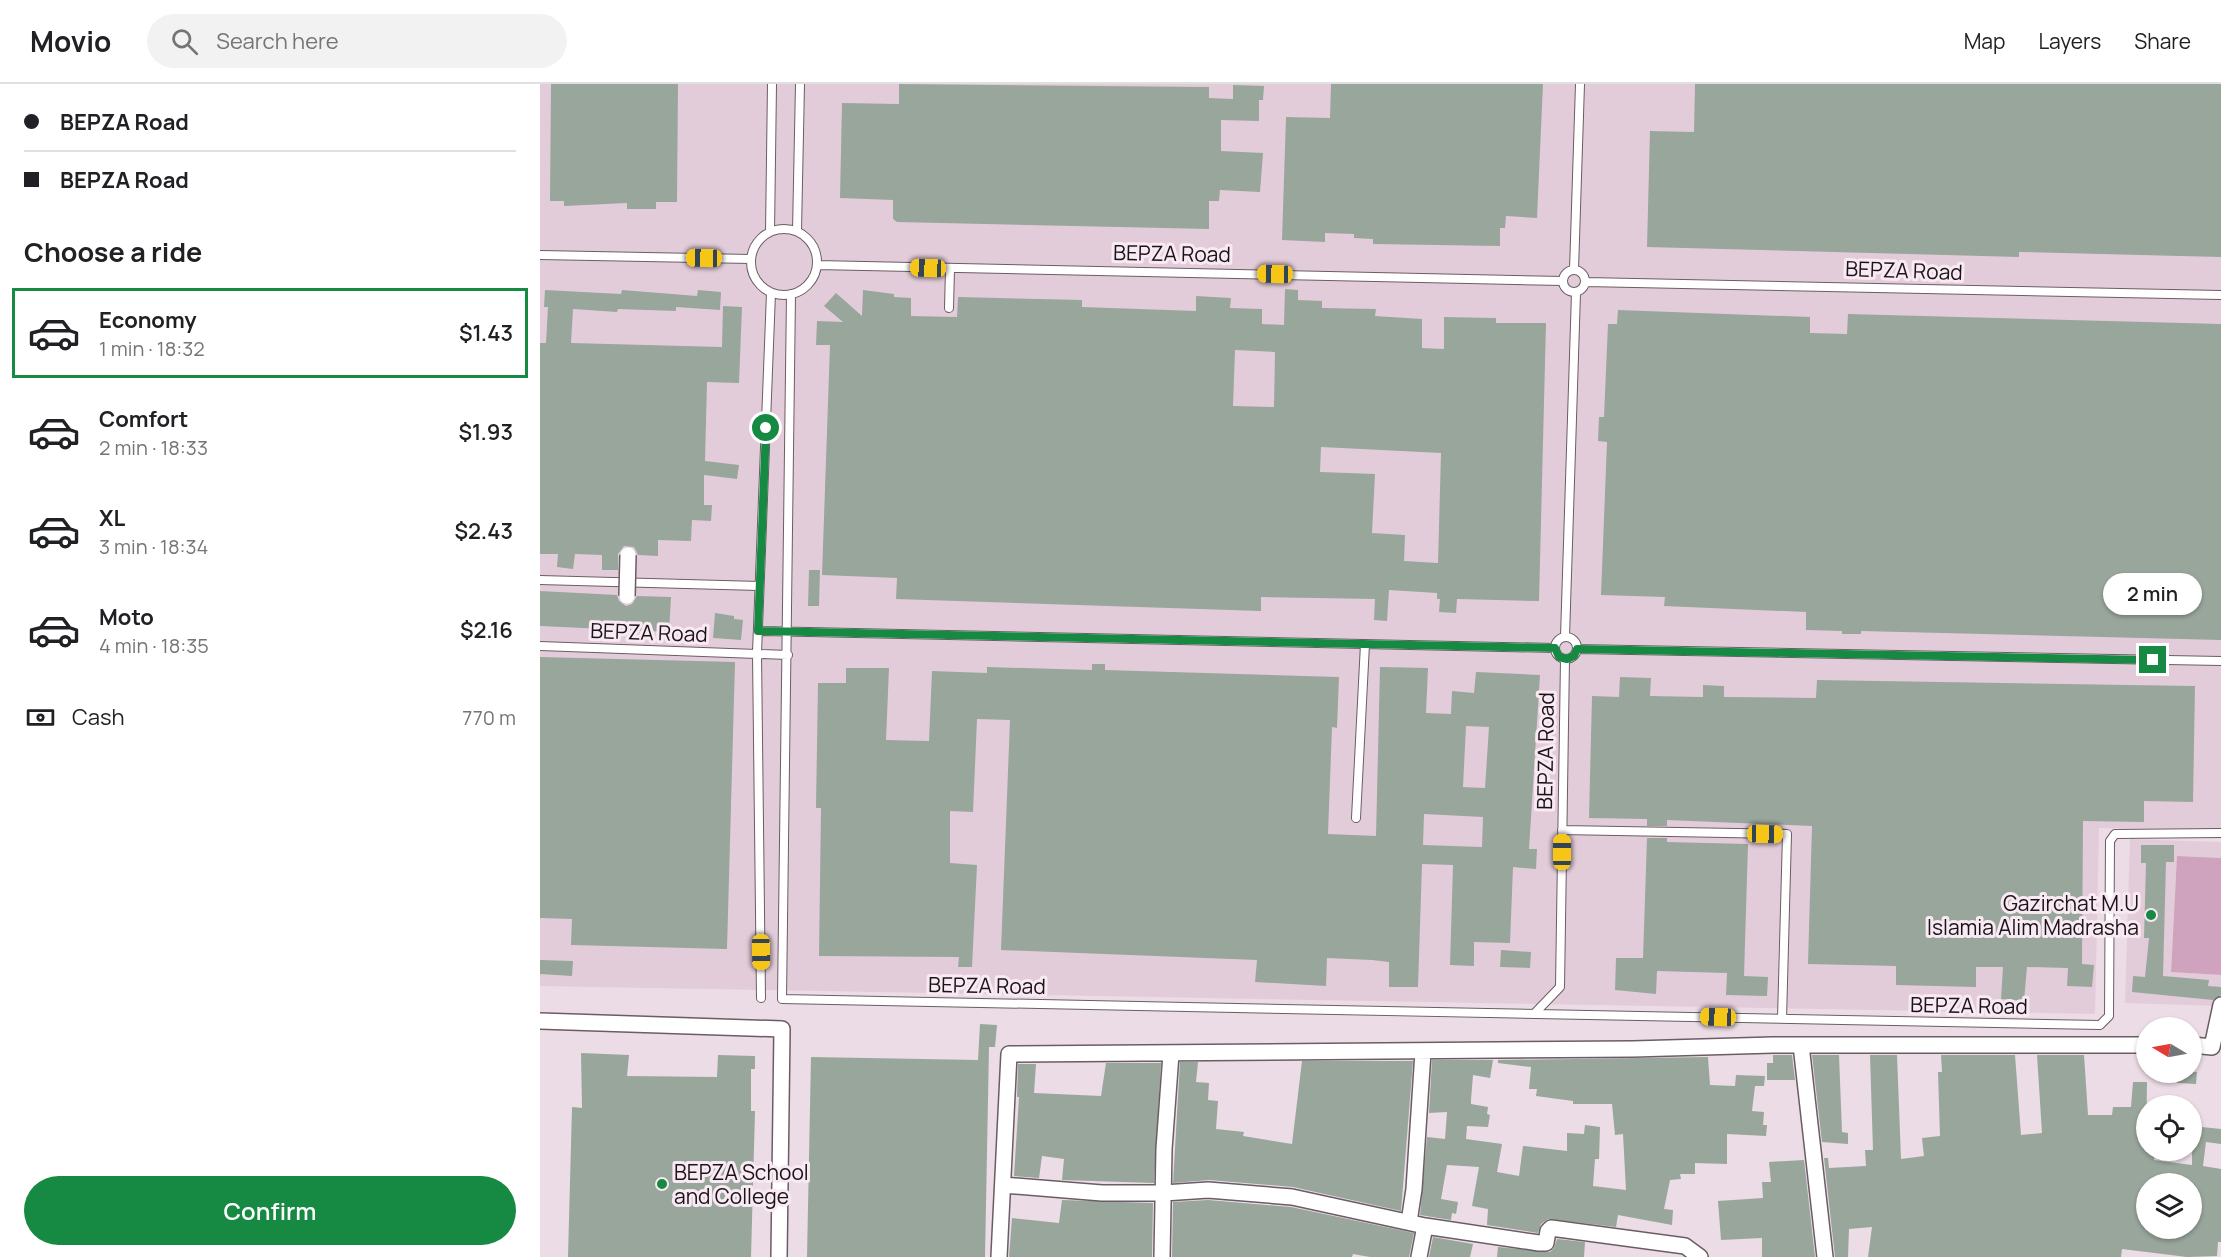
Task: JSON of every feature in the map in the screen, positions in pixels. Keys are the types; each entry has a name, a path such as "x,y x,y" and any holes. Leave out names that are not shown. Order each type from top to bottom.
{"street":[{"path":"627,596 628,555"},
{"path":"2202,1046 2217,1048 2221,1005"},
{"path":"540,1022 782,1029 779,1257"},
{"path":"1801,1045 1825,1257"},
{"path":"999,1257 1009,1054 1423,1052 1801,1045 2136,1045"},
{"path":"1409,1222 1414,1189 1423,1052"},
{"path":"1162,1257 1164,1149 1171,1054"},
{"path":"1003,1185 1102,1193 1208,1190 1292,1197 1425,1226 1500,1239 1546,1243 1548,1231 1551,1228 1685,1246 1700,1257"},
{"path":"1419,1257 1425,1226"}],"lane":[{"path":"770,232 772,84"},
{"path":"797,231 800,84"},
{"path":"1575,270 1580,84"},
{"path":"783,229 797,231 812,245 817,265 809,284 791,294 771,293 755,279 751,259 755,246 770,232 783,229"},
{"path":"540,255 751,259"},
{"name":"BEPZA Road","path":"817,265 1155,270 1563,281"},
{"path":"949,308 950,268"},
{"path":"1575,270 1583,274 1586,282 1583,289 1576,293 1568,291 1563,281 1566,274 1575,270"},
{"name":"BEPZA Road","path":"1586,282 2221,295"},
{"path":"761,998 757,653 771,293"},
{"path":"1565,637 1576,293"},
{"name":"BEPZA Road","path":"791,294 782,999 2100,1025 2109,1016 2110,841 2115,834 2221,832"},
{"path":"540,579 759,586"},
{"path":"758,631 1555,648"},
{"path":"1565,637 1575,641 1577,649 1574,656 1565,659 1557,654 1555,648 1558,640 1565,637"},
{"path":"1356,818 1365,644"},
{"name":"BEPZA Road","path":"540,646 788,655"},
{"path":"1577,649 2221,662"},
{"name":"BEPZA Road","path":"1535,1013 1560,987 1565,659"},
{"path":"1562,830 1787,834 1782,1018"}],"shaded area":[{"path":"540,84 2221,84 2221,830 2099,828 2095,1014 540,986"},
{"name":"Gazirchat M.U Islamia Alim Madrasha","path":"2130,839 2221,842 2221,858 2177,856 2171,972 2221,975 2221,1006 2125,1003"},
{"path":"2177,856 2221,858 2221,975 2171,972"}],"building":[{"path":"551,84 678,84 677,202 656,202 656,209 627,209 627,203 564,206 564,201 550,201"},
{"path":"899,84 1209,87 1209,98 1233,99 1233,85 1264,86 1263,100 1259,100 1259,121 1221,120 1221,151 1263,153 1260,192 1220,190 1219,201 1209,201 1209,229 897,222 893,219 893,200 840,198 842,103 899,104"},
{"path":"1331,84 1543,84 1537,218 1506,216 1505,228 1500,228 1500,246 1373,244 1373,239 1354,238 1354,234 1325,233 1325,242 1282,240 1286,117 1330,118"},
{"path":"1695,84 2221,84 2221,257 2019,252 2019,257 1647,247 1650,131 1694,132"},
{"path":"1285,289 1298,290 1298,300 1322,301 1322,308 1376,309 1375,316 1422,319 1422,348 1444,349 1444,317 1496,318 1496,323 1546,323 1539,601 1457,599 1456,613 1439,612 1440,599 1437,599 1437,593 1389,590 1387,621 1374,620 1375,599 1261,597 1261,611 896,599 897,578 822,575 830,345 816,345 817,321 843,322 824,306 836,293 862,316 863,290 894,294 894,297 911,298 911,316 957,317 958,297 1082,300 1082,307 1196,311 1196,296 1231,298 1230,308 1262,309 1262,324 1284,325","holes":["1235,350 1275,352 1274,407 1233,406","1321,447 1441,453 1438,563 1404,561 1405,535 1372,533 1375,474 1320,472"]},
{"path":"545,290 621,294 622,290 697,296 698,290 721,292 720,310 676,307 676,311 618,309 617,312 573,309 571,343 722,347 723,306 742,307 739,383 707,382 705,461 739,465 737,479 704,475 704,505 712,505 711,521 692,520 691,541 658,540 658,556 638,555 634,547 624,546 618,554 618,570 602,570 602,555 575,554 573,569 557,567 558,554 540,554 540,343 546,343 548,307 544,307"},
{"path":"1618,310 1810,317 1810,333 1847,334 1848,314 2221,324 2221,640 1861,631 1861,634 1842,634 1842,631 1806,630 1806,612 1664,606 1665,597 1601,595 1607,442 1598,441 1599,417 1604,417 1608,324 1617,324"},
{"path":"809,570 820,570 819,606 808,606"},
{"path":"540,591 617,595 619,601 626,606 632,604 637,596 671,597 669,632 540,626"},
{"path":"715,613 743,620 741,640 713,638"},
{"path":"540,657 735,662 727,949 571,945 572,919 540,918"},
{"path":"1092,664 1105,664 1105,670 1339,677 1337,728 1332,727 1328,834 1376,836 1380,667 1428,668 1426,713 1451,714 1452,691 1474,693 1476,672 1540,675 1529,849 1537,849 1536,869 1513,867 1510,943 1474,942 1474,966 1450,965 1453,865 1422,864 1418,987 1389,987 1389,962 1372,960 1327,958 1326,986 1255,982 1257,960 1001,950 1010,720 977,719 973,812 950,811 950,863 977,865 972,967 958,967 959,957 819,956 821,808 816,808 818,683 846,683 846,668 889,668 886,740 929,741 932,671 987,673 987,667 1092,670","holes":["1466,726 1489,727 1485,788 1463,787","1424,814 1483,817 1482,847 1423,845"]},
{"path":"1620,677 1651,678 1650,696 1703,697 1703,685 1724,686 1724,697 1816,698 1817,680 2195,686 2193,802 2144,801 2144,822 2083,821 2082,964 2094,965 2092,987 2067,986 2068,968 2027,967 2024,1001 2001,999 2003,967 1976,967 1976,987 1896,985 1896,966 1808,964 1812,826 1667,820 1667,826 1647,826 1647,819 1589,818 1592,696 1619,697"},
{"path":"1647,838 1667,838 1667,842 1748,844 1744,976 1768,977 1767,996 1726,995 1727,973 1657,971 1656,994 1615,990 1616,958 1643,958"},
{"path":"2141,845 2174,845 2174,862 2166,862 2163,976 2209,980 2208,986 2221,987 2221,995 2213,1000 2132,992 2133,976 2145,977 2149,938 2144,938 2146,863 2141,863"},
{"path":"1501,950 1531,952 1530,968 1500,967"},
{"path":"540,960 573,961 572,976 540,974"},
{"path":"980,1024 997,1025 995,1047 989,1047 985,1257 807,1257 811,1057 978,1060"},
{"name":"BEPZA School and College","path":"581,1053 629,1055 627,1076 717,1077 718,1055 755,1056 755,1069 751,1069 751,1111 755,1111 751,1257 568,1257 572,1107 582,1108"},
{"path":"1773,1055 1792,1055 1795,1080 1767,1080 1767,1063 1773,1063"},
{"path":"1812,1055 1839,1055 1842,1132 1848,1133 1848,1144 1822,1142"},
{"path":"1870,1055 1897,1055 1901,1159 1924,1156 1922,1138 1940,1136 1938,1072 1942,1072 1941,1055 2015,1055 2021,1135 2042,1133 2037,1055 2084,1055 2088,1115 2112,1115 2113,1107 2131,1107 2133,1082 2147,1083 2147,1095 2136,1095 2136,1161 2162,1161 2192,1165 2192,1161 2202,1161 2202,1127 2221,1129 2221,1144 2206,1142 2203,1166 2221,1169 2221,1242 2218,1242 2217,1256 2187,1257 2122,1249 2121,1257 1868,1257 1872,1227 1849,1229 1848,1257 1835,1257 1824,1158 1828,1158 1829,1168 1866,1166 1865,1150 1873,1150"},
{"path":"1708,1057 1710,1085 1735,1086 1736,1075 1765,1076 1764,1086 1755,1086 1752,1111 1764,1112 1763,1125 1767,1125 1766,1136 1727,1134 1727,1164 1695,1163 1695,1174 1680,1174 1681,1179 1670,1180 1664,1209 1673,1210 1672,1225 1618,1215 1616,1227 1548,1219 1541,1224 1538,1233 1487,1225 1488,1209 1472,1206 1479,1167 1447,1165 1441,1199 1458,1202 1456,1214 1452,1213 1451,1220 1420,1215 1427,1137 1445,1139 1447,1112 1429,1113 1432,1060 1493,1060 1490,1078 1473,1075 1471,1100 1471,1104 1488,1107 1487,1114 1490,1115 1488,1127 1467,1126 1466,1139 1502,1144 1497,1172 1519,1176 1523,1146 1567,1151 1567,1133 1584,1134 1585,1125 1600,1127 1599,1159 1595,1159 1593,1186 1626,1190 1623,1134 1615,1135 1612,1104 1573,1104 1573,1101 1536,1096 1537,1089 1529,1089 1531,1067 1498,1063 1498,1060"},
{"path":"1302,1061 1413,1061 1401,1211 1293,1187 1209,1180 1173,1183 1180,1062 1198,1062 1196,1082 1209,1083 1208,1100 1218,1101 1216,1129 1244,1132 1243,1136 1292,1144"},
{"path":"1106,1063 1161,1063 1154,1183 1062,1180 1064,1159 1042,1156 1039,1178 1014,1176 1019,1097 1017,1097 1018,1064 1036,1064 1034,1093 1101,1096"},
{"path":"1804,1160 1815,1257 1762,1257 1762,1238 1721,1240 1718,1201 1763,1198 1762,1182 1771,1182 1769,1162"},
{"path":"1062,1200 1153,1203 1152,1257 1009,1257 1012,1218 1059,1223"},
{"path":"1208,1200 1291,1207 1414,1233 1409,1257 1370,1257 1353,1254 1352,1257 1172,1257 1173,1202"},
{"path":"1433,1237 1473,1244 1470,1257 1429,1257"},
{"path":"1557,1239 1585,1242 1584,1257 1497,1257 1498,1247 1550,1252"}],"place":[{"name":"Gazirchat M.U Islamia Alim Madrasha","path":"2151,915"},
{"name":"BEPZA School and College","path":"662,1184"}],"route":[{"path":"766,428 758,631 1555,648 1559,657 1563,659 1574,656 1577,649 2153,660"}]}
